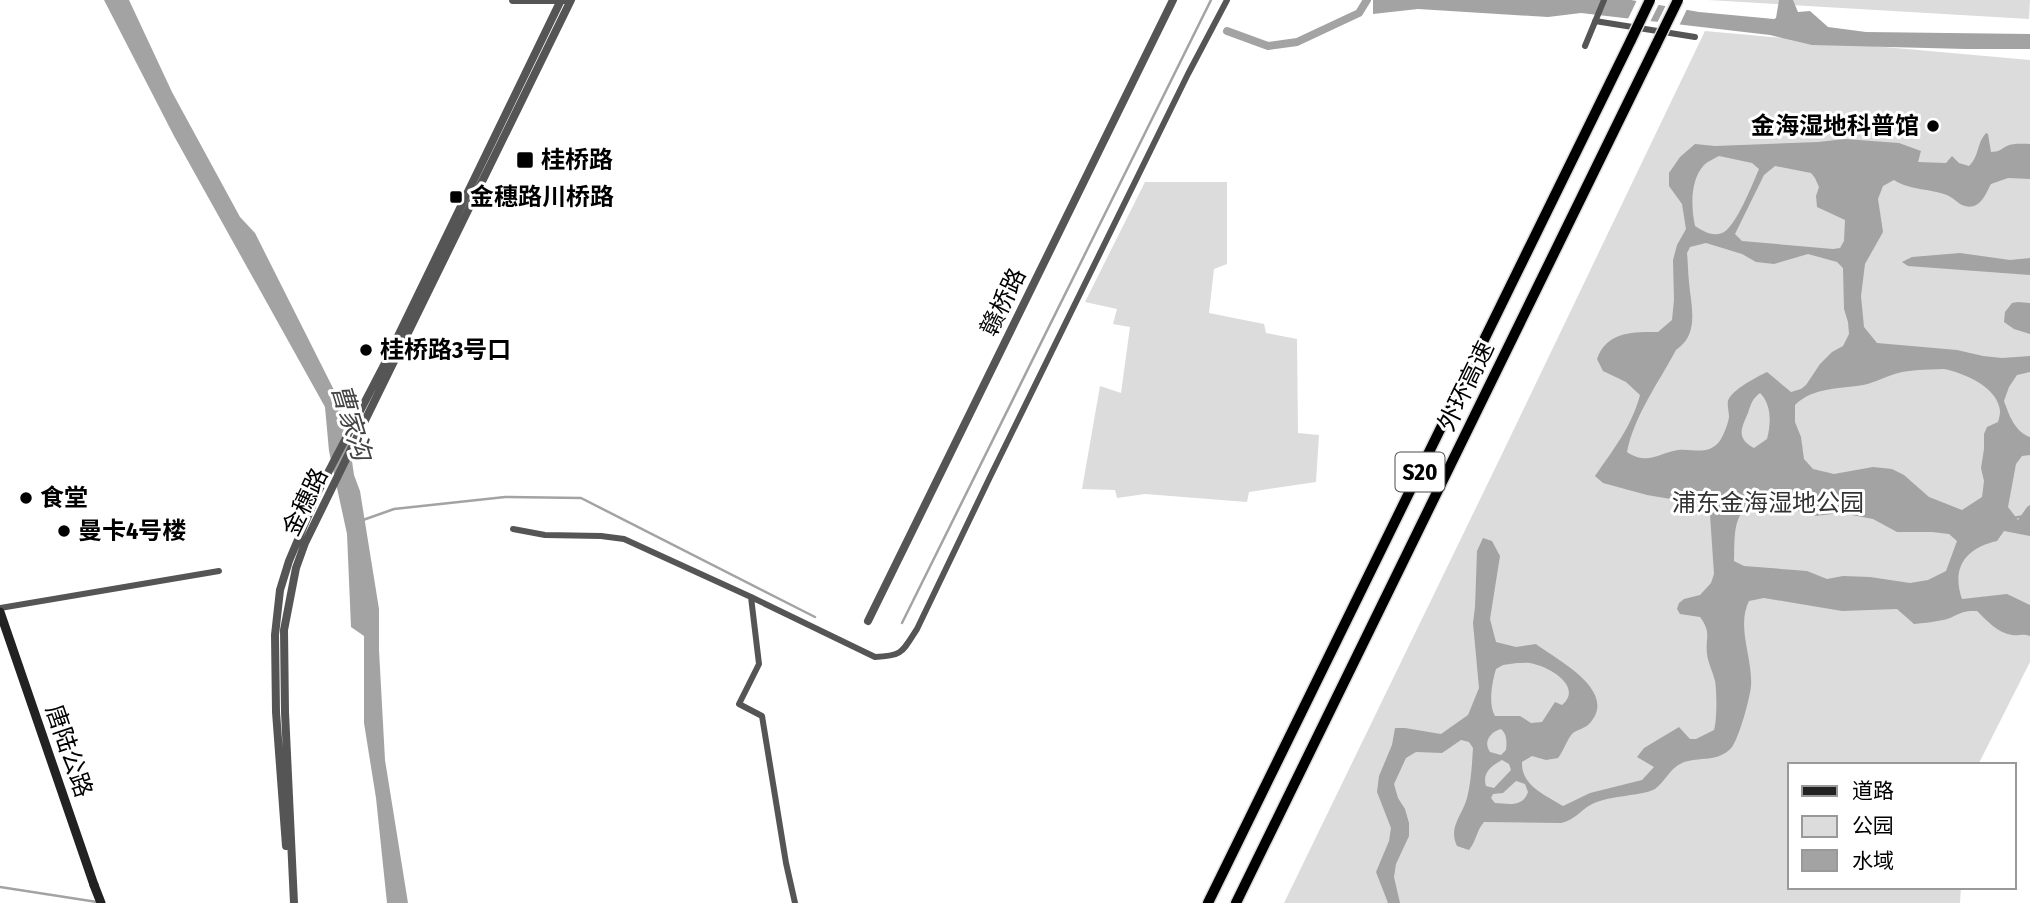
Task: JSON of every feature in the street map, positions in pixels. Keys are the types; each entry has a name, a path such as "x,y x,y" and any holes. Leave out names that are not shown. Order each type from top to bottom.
{"highway":[{"name":"外环高速","path":"1208,903 1650,0"},
{"name":"外环高速","path":"1236,903 1678,0"}],"main road":[{"name":"唐陆公路","path":"0,610 6,642 101,903"}],"street":[{"path":"513,0 571,0"},
{"name":"金穗路","path":"292,903 284,630 296,568 305,543 359,435 368,405 561,0"},
{"name":"金穗路","path":"292,903 276,712 275,635 280,590 289,561 319,491 352,426 368,405 571,0"},
{"name":"赣桥路","path":"868,621 1173,0"},
{"path":"513,529 545,535 624,539 875,657 894,656 905,649 1227,0"},
{"path":"1584,46 1604,0"},
{"path":"1596,19 1695,37"},
{"path":"0,610 219,571"},
{"path":"751,597 759,664 739,704 762,716 795,903"}],"green space":[{"path":"1708,0 2030,0 2029,19"},
{"name":"浦东金海湿地公园","path":"1705,31 2030,60 2030,662 1979,763 1788,763 1788,889 1961,889 1960,903 1284,903"},
{"path":"1145,182 1227,182 1227,264 1214,269 1209,313 1264,324 1266,333 1297,339 1298,433 1319,435 1316,482 1249,492 1247,502 1145,494 1117,498 1115,490 1082,489 1100,386 1121,393 1130,327 1113,324 1117,309 1085,302"}],"water":[{"name":"曹家沟","path":"104,0 129,0 172,92 240,217 255,233 334,390 347,426 379,609 385,760 408,903 387,903 376,798 364,723 364,636 351,627 347,534 329,451 325,407 174,136"},
{"path":"1373,0 1631,0 1699,12 1774,19 1779,0 1793,0 1798,12 1810,11 1828,27 1866,32 2030,34 2030,49 1812,45 1770,35 1581,13 1548,17 1418,9 1373,14"},
{"path":"1986,133 1991,152 2012,144 2030,144 2030,179 2008,178 1991,184 1980,202 1970,207 1942,193 1907,186 1894,180 1883,186 1878,199 1883,232 1865,264 1861,296 1864,327 1877,343 1957,350 2002,358 2030,356 2030,372 2017,375 2004,401 2016,427 2030,437 2030,455 2022,456 2016,464 2008,507 2018,520 2030,505 2030,536 2004,531 1997,541 1969,554 1958,577 1962,599 2007,594 2030,605 2030,636 2002,632 1977,611 1914,624 1897,609 1842,611 1764,598 1749,601 1745,611 1744,632 1751,686 1738,735 1727,752 1682,763 1655,789 1597,802 1561,823 1484,822 1469,850 1457,846 1454,833 1468,792 1473,748 1469,742 1461,740 1442,753 1416,752 1406,758 1394,784 1405,809 1409,836 1396,864 1394,877 1400,903 1388,903 1376,872 1389,841 1391,828 1377,792 1379,776 1392,745 1395,728 1441,734 1468,715 1479,688 1473,623 1477,551 1483,538 1492,541 1500,556 1490,619 1496,642 1516,647 1536,644 1581,677 1591,687 1596,699 1597,711 1590,723 1572,734 1558,758 1546,760 1532,756 1522,762 1526,777 1536,789 1563,806 1590,793 1642,780 1654,767 1637,757 1644,748 1679,727 1690,739 1696,739 1714,730 1716,686 1708,657 1706,627 1700,617 1680,614 1677,609 1684,599 1700,595 1711,583 1714,574 1710,515 1706,505 1647,495 1603,483 1595,476 1627,427 1640,395 1626,382 1603,371 1597,359 1601,350 1614,338 1630,333 1658,332 1672,320 1673,260 1677,245 1686,229 1682,204 1669,186 1669,173 1680,157 1695,144 1715,146 1845,139 1899,143 1921,151 1918,162 1946,163 1952,156 1959,163 1969,166","holes":["1719,156 1752,163 1759,169 1743,205 1727,230 1722,233 1708,233 1695,226 1692,202 1694,186 1699,171","1775,166 1811,173 1819,187 1817,207 1845,220 1844,241 1840,248 1833,249 1742,241 1735,234 1764,175","1706,243 1742,254 1756,262 1774,264 1808,254 1837,262 1843,268 1844,309 1849,334 1843,346 1820,364 1801,389 1791,392 1767,372 1734,393 1728,401 1729,417 1721,440 1710,449 1678,450 1641,458 1627,452 1635,425 1691,328 1687,253 1690,247","1944,369 1961,374 1987,388 1998,402 1998,422 1987,427 1984,434 1982,497 1962,510 1929,497 1904,475 1892,469 1873,467 1834,474 1813,469 1804,459 1801,437 1795,422 1795,405 1802,399 1818,392 1863,385 1909,371","1760,393 1767,403 1770,421 1767,439 1754,448 1742,437 1743,424 1753,400","1759,503 1786,503 1803,514 1815,516 1841,513 1873,519 1897,532 1949,534 1957,541 1946,571 1928,580 1910,583 1870,577 1843,576 1827,579 1807,571 1744,566 1734,561 1736,525 1743,511","1517,663 1541,666 1562,679 1567,685 1568,698 1562,705 1555,702 1542,722 1531,723 1520,716 1495,716 1491,699 1496,669","1501,729 1505,736 1506,750 1501,755 1490,752 1487,745 1494,732","1502,760 1509,764 1511,770 1494,788 1486,786 1485,781 1491,767","1516,781 1525,784 1528,792 1523,800 1515,804 1495,803 1491,798 1493,794 1503,793"]},
{"path":"1960,253 2010,260 2030,258 2030,275 1908,266 1902,262 1912,257"},
{"path":"2012,303 2030,303 2030,334 2014,329 2004,322 2005,312"}],"pier":[{"path":"1637,0 1660,2 1649,24 1627,21"},
{"path":"1667,3 1688,7 1678,28 1656,25"}],"waterway":[{"path":"902,623 1211,0"},
{"path":"1227,31 1268,46 1297,42 1359,13 1367,0"},
{"path":"363,520 394,509 505,497 581,498 815,617"},
{"path":"2013,518 2030,515"},
{"path":"0,887 97,902"}],"place":[{"name":"金海湿地科普馆","path":"1933,126"},
{"name":"桂桥路","path":"525,160"},
{"name":"金穗路川桥路","path":"456,197"},
{"name":"桂桥路3号口","path":"366,350"},
{"name":"食堂","path":"26,498"},
{"name":"曼卡4号楼","path":"64,531"}]}
